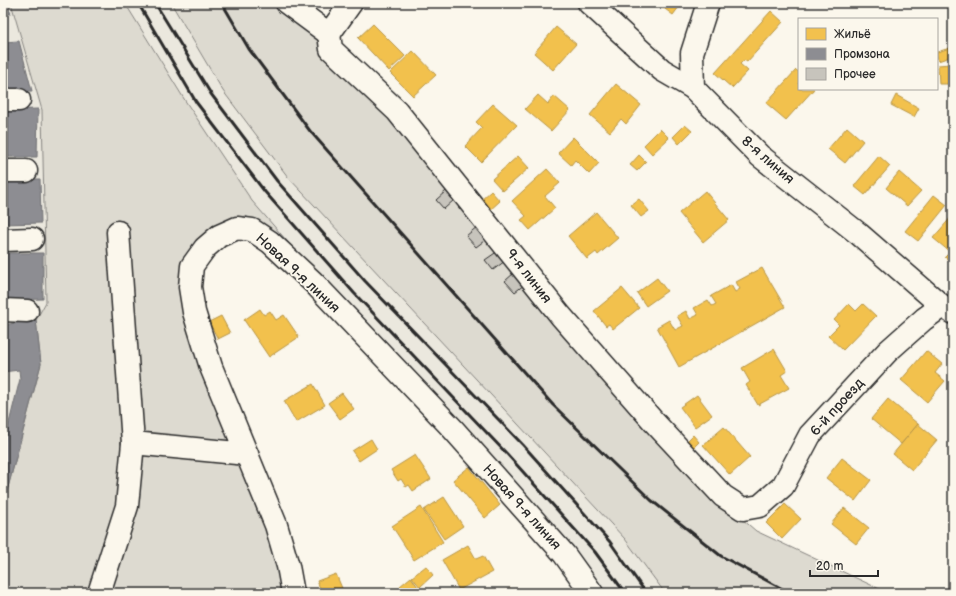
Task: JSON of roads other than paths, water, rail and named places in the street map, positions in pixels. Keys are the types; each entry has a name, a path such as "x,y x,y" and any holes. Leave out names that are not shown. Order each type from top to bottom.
{"street":[{"path":"287,3 329,34 351,3"},
{"name":"8-я линия","path":"588,3 662,70 693,88 760,156 859,234 947,310"},
{"path":"693,88 692,53 708,3"},
{"name":"9-я линия","path":"329,34 331,49 397,112 561,316 654,422 722,496 742,509"},
{"path":"3,171 26,171"},
{"name":"Новая 9-я линия","path":"292,593 288,566 276,525 211,367 194,312 190,287 192,266 205,248 220,236 237,228 252,230 270,242 313,282 452,428 554,542 592,593"},
{"path":"99,593 127,506 133,443 118,232"},
{"path":"3,240 32,240"},
{"path":"3,310 27,311"},
{"name":"6-й проезд","path":"742,509 760,506 783,486 810,435 888,350 924,319 947,310"},
{"path":"133,443 247,454"}],"railway":[{"path":"138,3 196,102 265,192 354,293 507,454 595,552 625,593"},
{"path":"155,3 211,94 277,181 365,281 523,445 610,542 646,593"},
{"path":"222,3 249,49 310,131 553,405 651,500 721,556 790,593"}]}
